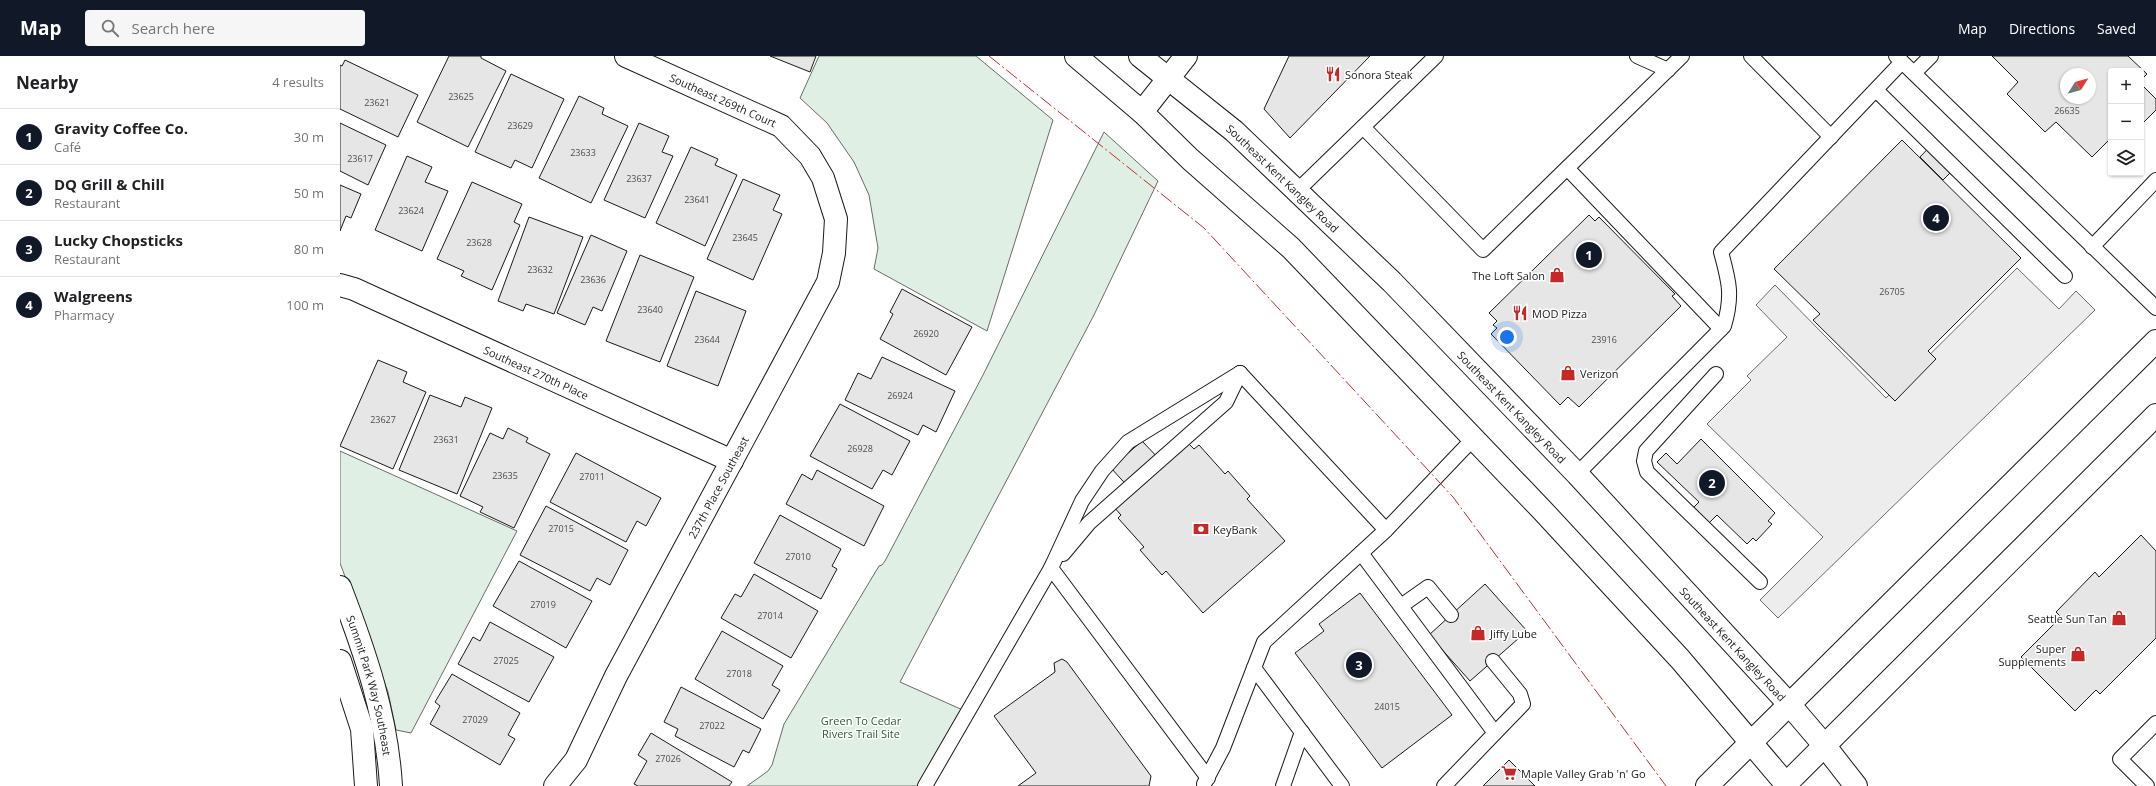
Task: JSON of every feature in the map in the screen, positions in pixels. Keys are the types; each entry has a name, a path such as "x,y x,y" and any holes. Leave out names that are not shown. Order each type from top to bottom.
{"main road":[{"name":"Southeast 269th Court","path":"626,56 781,126 810,156 823,178"},
{"path":"1076,56 1142,112 1190,159 1291,248 1680,658 1786,785 1824,745 2156,415"},
{"name":"Southeast Kent Kangley Road","path":"1140,56 1170,78 1234,131 1298,190 1392,282 1577,474 1789,704 1856,786"},
{"path":"1142,112 1186,56"},
{"name":"237th Place Southeast","path":"556,786 576,760 616,676 828,282 834,253 836,219 823,178"},
{"name":"Southeast 270th Place","path":"340,285 354,289 732,460"},
{"path":"1707,786 2156,341"},
{"name":"Summit Park Way Southeast","path":"340,587 364,648 376,690 388,752 392,786"},
{"name":"Summit Park Way Southeast","path":"340,661 362,729 366,786"}],"lane":[{"path":"1298,190 1436,56"},
{"path":"1637,56 1668,70"},
{"path":"1364,127 1483,250 1682,56"},
{"path":"1751,56 1831,137"},
{"path":"1914,74 1931,56"},
{"path":"1577,474 1724,326 1730,306 1729,282 1721,252 1876,90 1899,59 2156,308"},
{"path":"1876,90 2065,276"},
{"path":"1567,168 1722,328"},
{"path":"2092,247 2156,180"},
{"path":"1240,373 1386,530"},
{"path":"1051,568 1089,523 1226,402 1240,373"},
{"path":"925,786 1051,568 1082,501 1102,471 1128,442 1240,373"},
{"path":"1716,374 1646,451 1644,461 1646,472 1760,582"},
{"path":"1051,568 1205,782 1222,748 1264,642 1386,530 1473,439"},
{"path":"1361,553 1495,733"},
{"path":"1401,606 1428,587 1451,615"},
{"path":"1444,786 1523,704 1520,694 1493,661"},
{"path":"1254,668 1342,786"},
{"path":"2147,786 2120,759 2156,723"},
{"path":"1283,786 1302,732"}],"green space":[{"path":"819,56 976,56 1053,120 987,331 874,269 878,248 869,195 854,162 827,123 800,98"},
{"name":"Green To Cedar Rivers Trail Site","path":"1104,132 1158,181 1094,315 900,682 965,711 923,786 747,786 768,771 772,765 784,724 879,566 885,561 983,375"},
{"path":"340,451 517,531 411,733 396,730 388,692 340,563"}],"shaded area":[{"path":"2017,268 2059,309 2076,291 2095,310 1778,618 1760,600 1823,537 1707,424 1751,380 1747,376 1787,337 1756,305 1775,285 1886,398"}],"building":[{"path":"449,56 481,56 481,58 506,71 468,147 417,122"},
{"path":"770,56 816,56 810,72"},
{"path":"1289,56 1370,56 1290,138 1264,109"},
{"path":"1992,56 2128,56 2141,68 2108,68 2108,141 2092,157 2056,122 2045,132 2007,94 2018,82"},
{"path":"345,60 418,95 398,137 340,109 340,65 342,66"},
{"path":"511,74 564,99 532,168 515,160 511,168 475,152"},
{"path":"2144,87 2156,99 2156,110 2144,122"},
{"path":"579,96 604,108 602,114 628,126 591,203 539,178"},
{"path":"340,123 386,145 368,185 340,171"},
{"path":"639,123 669,136 662,152 673,156 645,218 604,200"},
{"path":"1902,140 2021,258 1928,351 1936,359 1895,401 1813,320 1820,314 1774,269"},
{"path":"1935,141 1959,164 1943,180 1920,157"},
{"path":"691,147 718,159 715,165 737,175 705,246 656,223"},
{"path":"407,156 432,167 425,182 448,191 422,251 375,230"},
{"path":"743,179 780,195 773,210 782,214 753,280 707,259"},
{"path":"472,182 522,204 514,222 520,225 492,290 461,276 464,271 437,259"},
{"path":"340,185 361,194 351,218 346,216 340,231"},
{"path":"1589,215 1595,221 1599,217 1675,294 1672,296 1681,306 1579,407 1568,397 1560,405 1491,334 1497,328 1493,325 1497,321 1489,313"},
{"path":"529,217 583,237 554,314 526,304 523,311 498,301"},
{"path":"591,235 627,251 602,311 593,307 585,325 557,313"},
{"path":"640,255 694,277 660,362 606,341"},
{"path":"902,289 972,327 946,375 880,339 893,314 890,312"},
{"path":"696,291 746,311 718,386 667,366"},
{"path":"882,357 955,391 936,432 923,425 918,435 845,400 858,373 871,379"},
{"path":"378,360 407,372 403,382 426,392 393,469 340,446"},
{"path":"430,395 461,407 465,397 492,408 457,494 399,470"},
{"path":"840,404 910,441 892,475 883,470 872,489 810,456"},
{"path":"508,428 528,438 526,442 550,454 514,528 480,512 483,507 460,496 490,433 503,439"},
{"path":"1701,439 1775,513 1768,521 1772,524 1756,541 1753,538 1747,544 1717,515 1709,523 1693,508 1699,502 1657,462 1666,453 1677,464"},
{"path":"1142,441 1162,462 1131,490 1111,468"},
{"name":"KeyBank","path":"1186,441 1194,449 1199,445 1225,474 1228,471 1250,496 1247,499 1285,541 1203,613 1166,571 1162,575 1140,550 1144,547 1118,518 1121,515 1113,506"},
{"path":"576,453 661,498 646,526 637,521 626,542 550,502"},
{"path":"817,470 884,506 864,546 786,504 802,474 812,480"},
{"path":"546,506 628,550 610,585 597,578 590,591 520,555"},
{"path":"780,515 841,549 832,566 837,569 821,599 754,563"},
{"path":"2141,535 2156,551 2156,638 2100,694 2096,690 2075,711 2021,657 2061,617 2056,612 2095,572 2099,577"},
{"path":"519,561 592,601 566,648 493,606"},
{"path":"754,574 818,611 791,658 721,618 735,594 741,597"},
{"name":"Jiffy Lube","path":"1485,584 1527,631 1470,681 1429,635"},
{"path":"1360,593 1452,715 1382,768 1295,653 1324,631 1319,624"},
{"path":"490,622 554,657 529,702 458,664 473,637 480,641"},
{"path":"722,631 783,666 772,685 780,690 763,719 695,679"},
{"path":"1062,659 1067,662 1151,776 1149,786 1018,786 1036,773 994,716 1055,672 1054,663"},
{"path":"452,674 520,713 508,735 515,739 500,765 430,724 440,706 435,702"},
{"path":"681,687 761,729 749,753 743,750 734,767 675,736 678,729 664,722"},
{"path":"651,733 732,782 729,786 638,786 634,784 647,761 638,755"},
{"name":"Maple Valley Grab 'n' Go","path":"1509,760 1535,786 1483,786"}],"power":[{"path":"989,56 1204,228 1453,497 1666,786"}],"place":[{"name":"Sonora Steak","path":"1333,74"},
{"name":"Walgreens","path":"1936,218"},
{"name":"Gravity Coffee Co.","path":"1589,255"},
{"name":"The Loft Salon","path":"1557,275"},
{"name":"MOD Pizza","path":"1520,313"},
{"name":"Verizon","path":"1568,373"},
{"name":"DQ Grill & Chill","path":"1712,483"},
{"name":"KeyBank","path":"1201,529"},
{"name":"Seattle Sun Tan","path":"2119,618"},
{"name":"Jiffy Lube","path":"1478,633"},
{"name":"Super Supplements","path":"2078,654"},
{"name":"Lucky Chopsticks","path":"1359,665"},
{"name":"Maple Valley Grab 'n' Go","path":"1509,773"}]}
